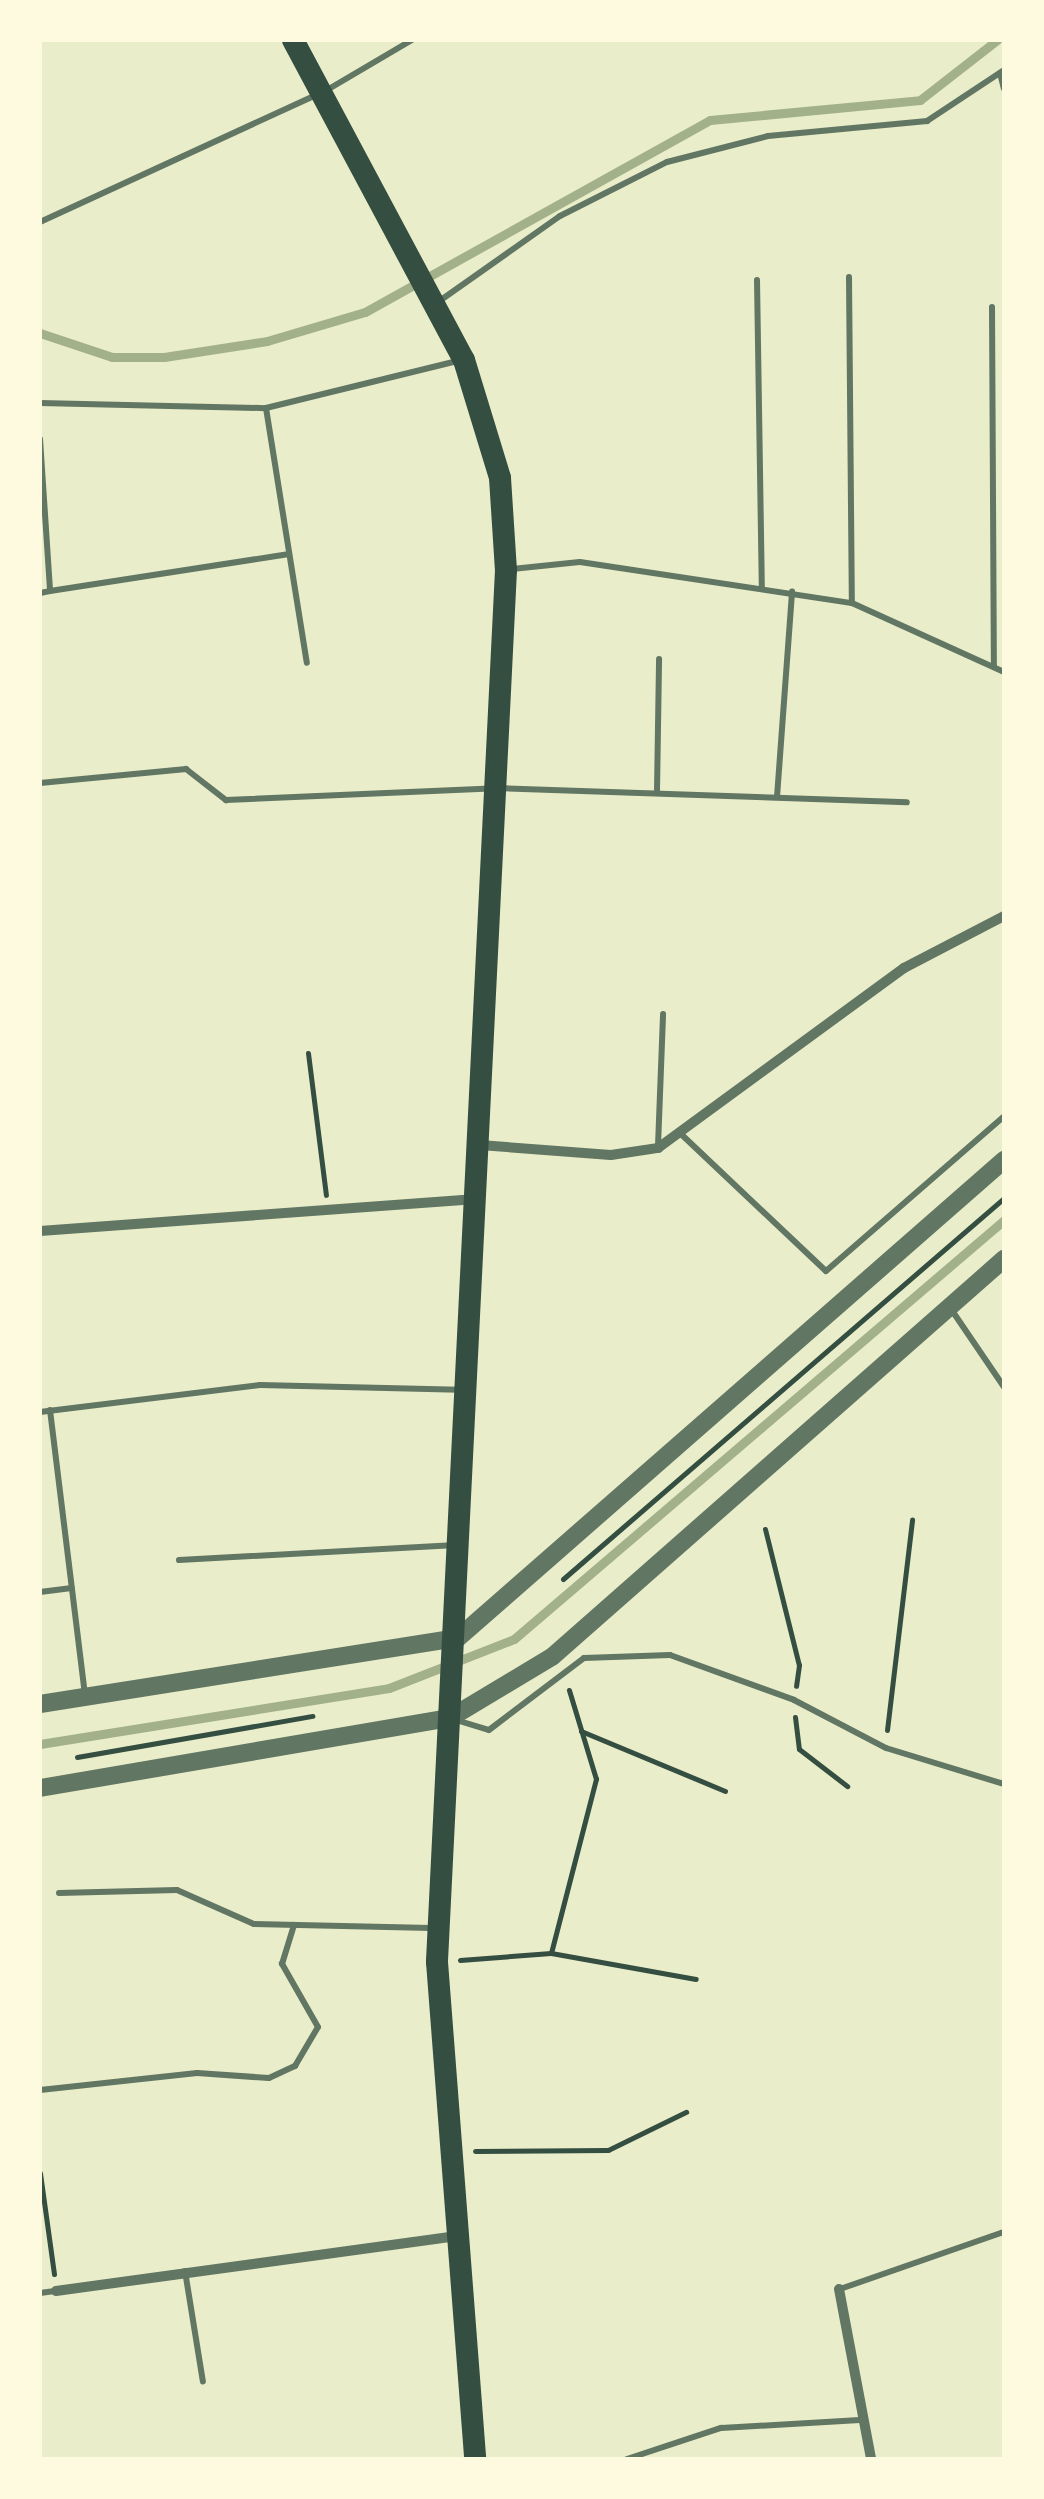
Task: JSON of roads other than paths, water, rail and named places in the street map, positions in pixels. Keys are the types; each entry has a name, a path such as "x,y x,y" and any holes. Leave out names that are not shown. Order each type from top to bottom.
{"main road":[{"path":"293,40 419,267 464,360 500,478 506,570 463,1544 437,1962 454,2236 475,2459"}],"street":[{"path":"480,1145 611,1155 658,1148 682,1136 904,968 1004,916"},
{"path":"40,1704 457,1649 1004,1160"},
{"path":"40,1231 479,1198"},
{"path":"40,1788 450,1718 553,1656 946,1302 1004,1259"},
{"path":"56,2291 184,2270 454,2236"},
{"path":"839,2289 860,2420 871,2459"}],"lane":[{"path":"40,222 320,94 412,40"},
{"path":"434,297 560,216 667,162 768,136 927,121 1002,71 1004,89"},
{"path":"849,277 852,602"},
{"path":"757,280 762,588"},
{"path":"992,307 994,666"},
{"path":"40,403 266,408 464,360"},
{"path":"266,408 307,663"},
{"path":"40,439 50,591"},
{"path":"40,593 289,554"},
{"path":"506,570 580,562 852,602 1004,672"},
{"path":"777,797 792,592"},
{"path":"657,791 659,659"},
{"path":"40,784 186,769 226,800 496,788 907,802"},
{"path":"658,1148 663,1014"},
{"path":"682,1136 826,1271 1004,1116"},
{"path":"946,1302 1004,1387"},
{"path":"40,1412 260,1385 470,1390"},
{"path":"50,1410 85,1698"},
{"path":"179,1560 463,1544"},
{"path":"40,1592 72,1588"},
{"path":"450,1718 490,1730 584,1658 670,1655 794,1700 886,1748 1004,1784"},
{"path":"59,1893 177,1890 254,1924 438,1928"},
{"path":"40,2090 197,2073 269,2078 295,2066 318,2026 282,1964 294,1925"},
{"path":"839,2289 1004,2232"},
{"path":"184,2270 203,2382"},
{"path":"40,2294 56,2291"},
{"path":"627,2459 721,2428 860,2420"}],"waterway":[{"path":"40,333 112,357 164,357 267,341 365,312 710,120 920,100 997,40"},
{"path":"40,1744 389,1688 514,1639 1004,1220"}]}
